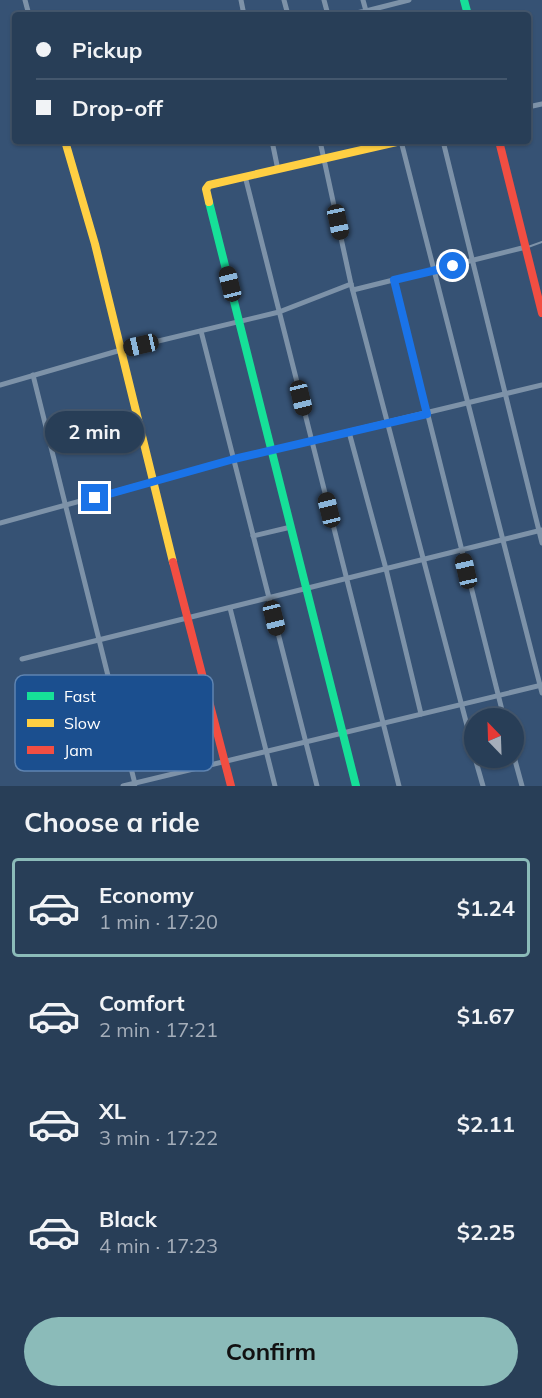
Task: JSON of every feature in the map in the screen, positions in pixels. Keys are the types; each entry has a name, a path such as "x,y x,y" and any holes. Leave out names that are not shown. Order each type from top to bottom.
{"street":[{"path":"370,12 410,0"},
{"path":"66,144 121,350 152,483 203,675"},
{"path":"273,144 278,170"},
{"path":"321,144 352,287 464,712"},
{"path":"356,786 206,189 209,185 245,176 388,144"},
{"path":"402,144 542,693"},
{"path":"444,144 542,543"},
{"path":"500,144 539,292 542,313"},
{"path":"245,176 399,786"},
{"path":"0,384 121,350 279,312 352,287 394,280 526,247"},
{"path":"394,280 501,708"},
{"path":"201,331 317,786"},
{"path":"33,375 109,675"},
{"path":"0,523 234,459 542,385"},
{"path":"349,432 386,569 421,714"},
{"path":"254,536 291,527"},
{"path":"21,659 540,530"},
{"path":"230,608 275,786"},
{"path":"213,764 541,685"},
{"path":"213,715 231,786"},
{"path":"478,768 483,786"},
{"path":"517,768 522,786"},
{"path":"123,786 186,771"}],"lane":[{"path":"526,247 542,242"}],"traffic: fast":[{"path":"464,0 467,12"},
{"path":"209,202 356,786"}],"traffic: slow":[{"path":"66,144 95,244 173,562"},
{"path":"209,202 206,189 209,185 388,144"}],"traffic: jam":[{"path":"500,144 542,313"},
{"path":"173,562 202,675"},
{"path":"213,716 231,786"}],"route":[{"path":"95,498 234,459 427,414 394,280 453,266"}]}
